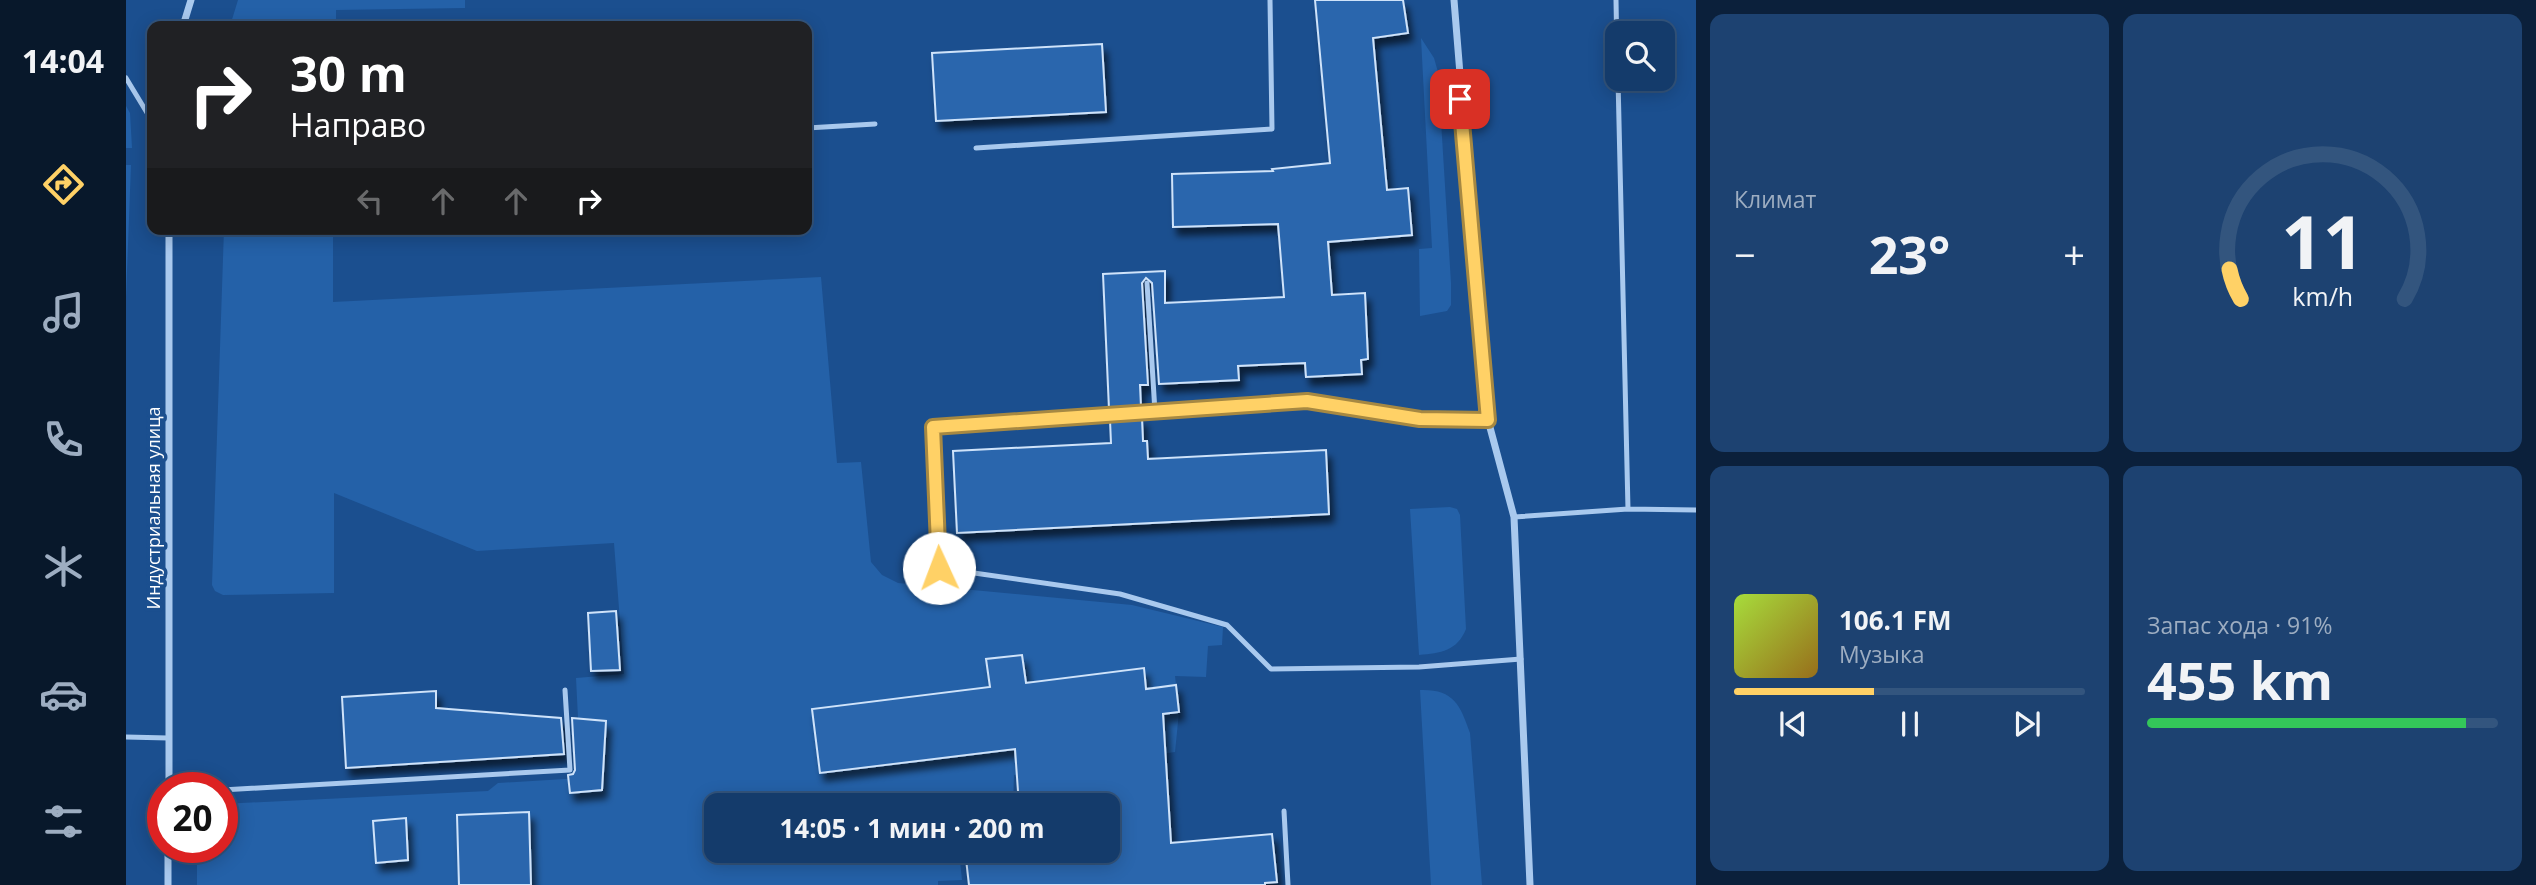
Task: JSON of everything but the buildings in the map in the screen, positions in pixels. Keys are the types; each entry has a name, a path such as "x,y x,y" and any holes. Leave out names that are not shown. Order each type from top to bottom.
{"street":[{"path":"185,21 191,0"},
{"path":"1454,0 1488,420 1514,517 1530,885"},
{"name":"Индустриальная улица","path":"169,235 169,772"},
{"path":"168,885 169,863"}],"lane":[{"path":"976,148 1272,129 1270,0"},
{"path":"1616,0 1616,21"},
{"path":"126,79 147,113"},
{"path":"1618,91 1628,509"},
{"path":"812,128 876,124"},
{"path":"1147,283 1154,412"},
{"path":"1488,420 1420,419 1307,401 933,427 939,568 1120,594 1227,625 1271,669 1419,667 1521,659"},
{"path":"1514,517 1628,509 1696,510"},
{"path":"238,789 570,770 565,690"},
{"path":"126,737 169,738"},
{"path":"1284,811 1288,885"}],"shaded area":[{"path":"238,0 465,0 465,8 336,10 336,21 232,21"},
{"path":"1421,38 1434,58 1438,72 1451,305 1447,311 1420,316 1419,249 1432,248"},
{"path":"126,106 130,113 132,148 126,148"},
{"path":"126,165 131,165 126,298"},
{"path":"224,235 333,235 333,302 821,277 837,463 861,462 871,562 882,575 898,583 1132,605 1223,627 1222,645 1208,646 1206,677 1175,676 1179,712 1175,752 1014,775 1013,793 704,793 704,863 960,863 962,880 938,881 938,885 197,885 197,863 238,863 238,803 488,791 498,783 581,778 576,678 624,674 614,543 477,551 334,493 334,593 223,595 215,591 212,585"},
{"path":"1410,509 1457,509 1460,515 1466,629 1458,642 1447,650 1419,655"},
{"path":"1420,690 1440,692 1454,700 1470,733 1482,885 1431,885"}],"route":[{"path":"939,568 933,427 1307,401 1420,419 1488,420 1460,99"}]}
